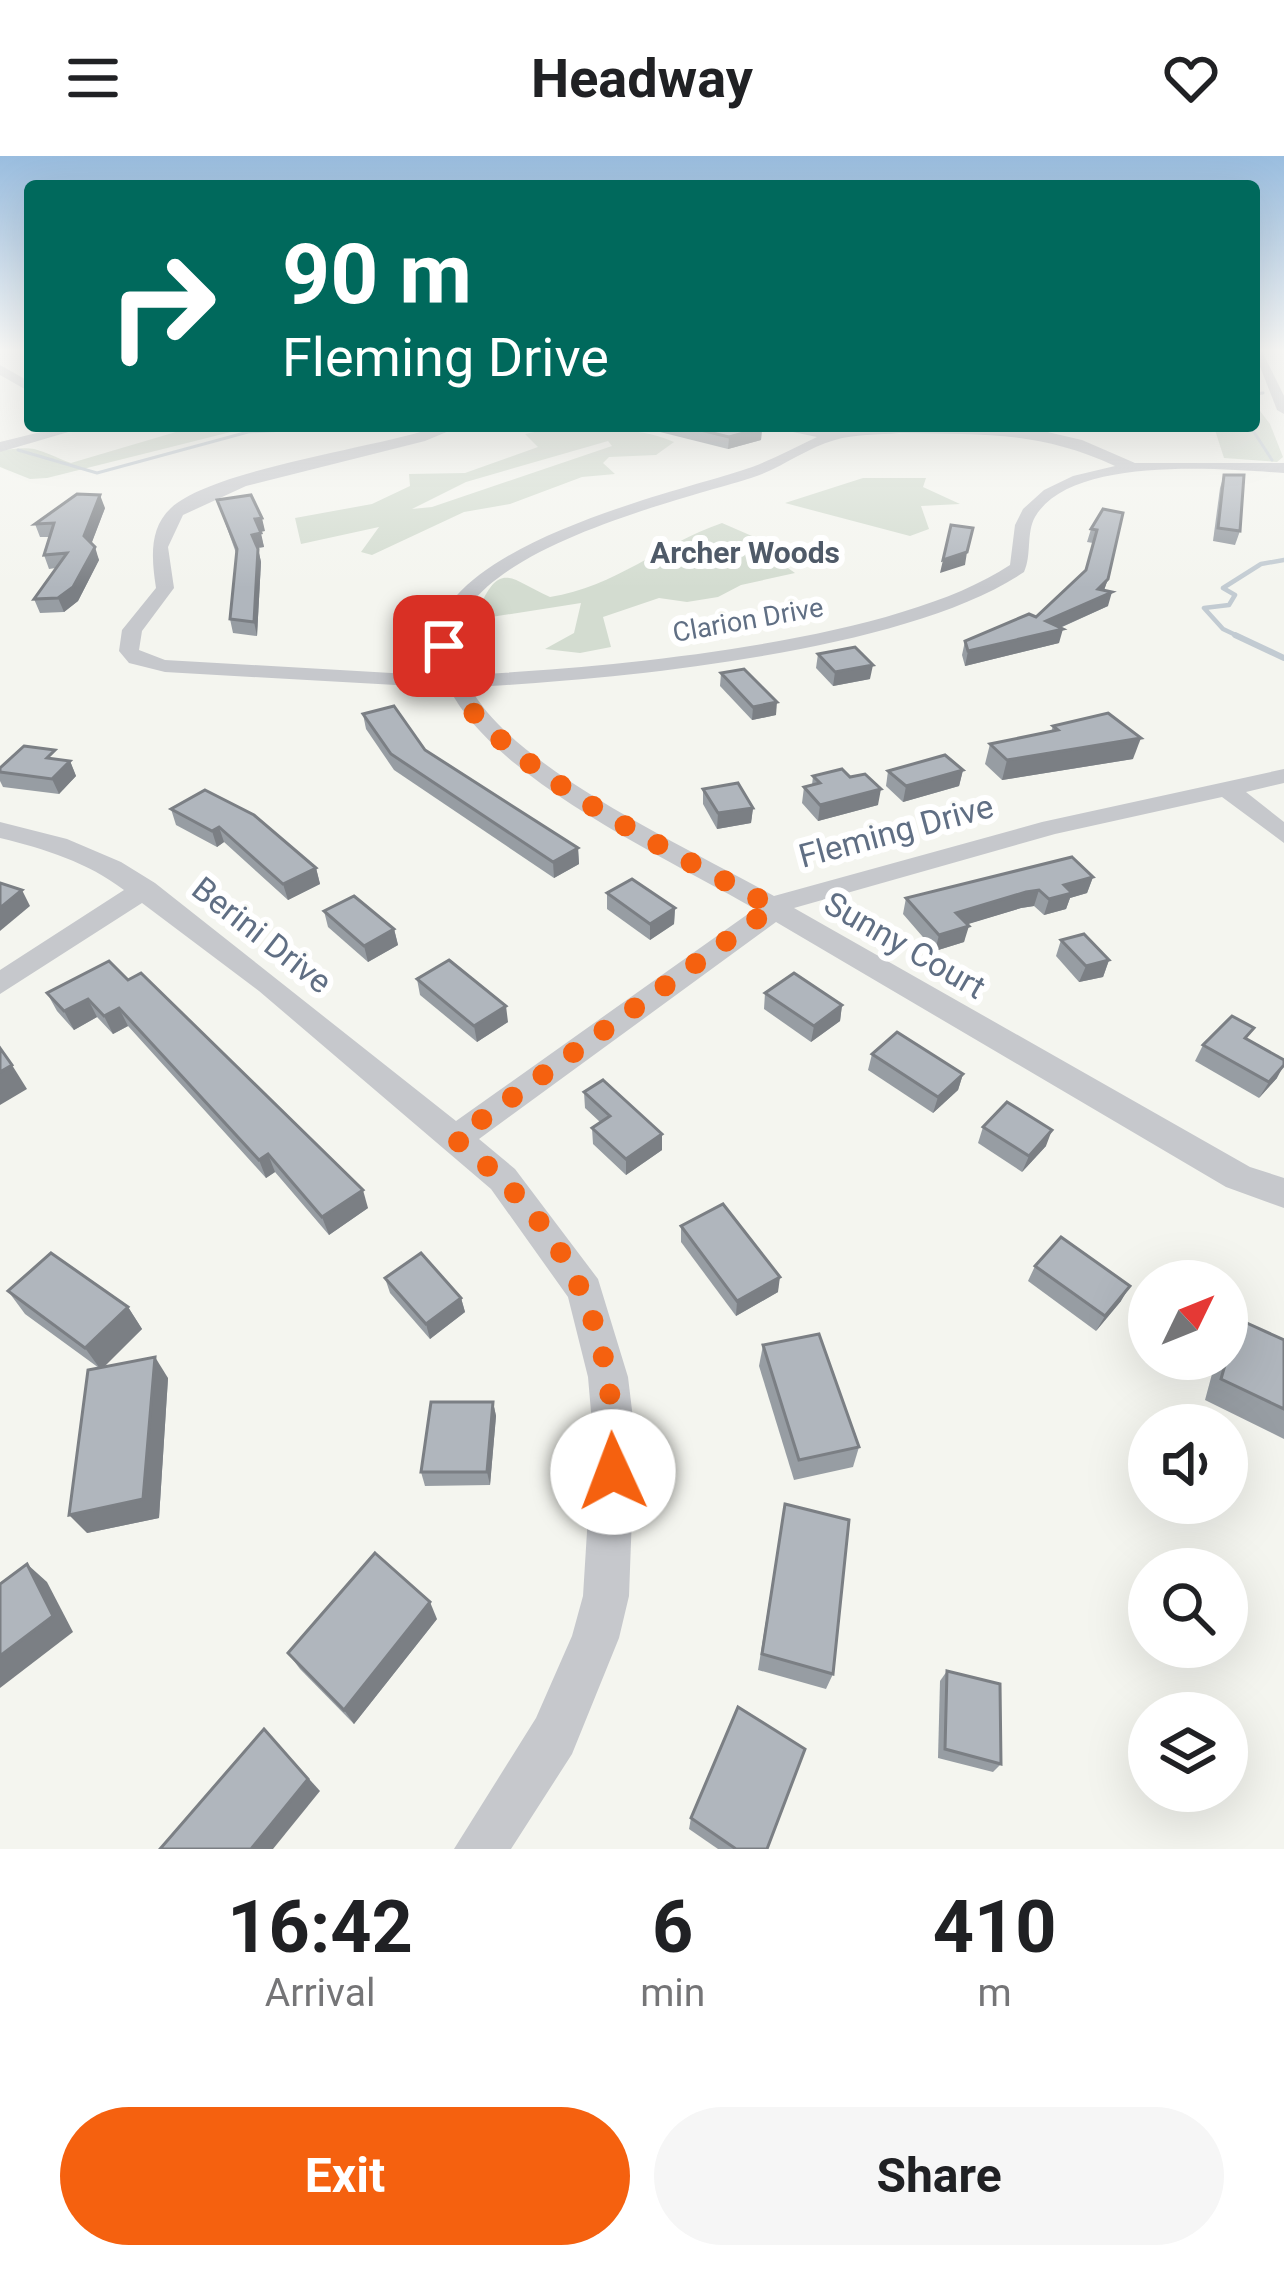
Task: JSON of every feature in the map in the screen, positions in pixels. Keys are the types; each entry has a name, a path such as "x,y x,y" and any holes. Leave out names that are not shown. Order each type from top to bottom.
{"street":[{"path":"0,447 59,432"},
{"name":"Clarion Drive","path":"436,432 361,457 234,486 176,512 159,547 165,588 130,637 129,652 150,664 449,682 664,662 952,607 1013,574 1021,560 1026,517 1069,484 1135,469 1195,464 1284,468"},
{"path":"813,432 866,432"},
{"path":"1030,432 1077,443 1135,469"},
{"path":"449,682 443,660 452,619 465,597 497,567 588,521 762,469 834,435"},
{"name":"Sunny Court","path":"449,682 472,717 532,767 1238,1177 1284,1192"},
{"name":"Fleming Drive","path":"455,1139 773,907 819,887 1284,776"},
{"path":"1226,788 1284,835"},
{"name":"Berini Drive","path":"0,830 96,859 145,889 269,984 523,1201 585,1291 608,1377 614,1435 611,1548 595,1638 554,1736 518,1799 480,1849"},
{"path":"0,984 145,889"}],"shaded area":[{"path":"1260,430 1272,430 1283,457 1277,462 1224,458 1216,432"},
{"path":"176,432 231,432 47,478 30,479 0,467 0,451 30,449 71,463"},
{"path":"637,432 674,442 656,455 609,457 603,463 615,474 582,477 510,504 464,512 372,555 361,552 379,527 301,544 295,518 372,504 410,486 409,474 465,473 538,447 525,434","holes":["608,441 612,446 432,507 412,509 466,482"]},
{"path":"863,478 926,478 923,487 960,504 921,506 929,529 910,536 785,503"},
{"path":"722,523 768,543 774,558 795,573 741,585 718,597 687,602 659,598 603,617 611,647 580,653 545,649 574,633 581,603 485,618 478,611 500,579 516,580 550,597 574,592"}],"building":[{"path":"709,432 747,432 729,437"},
{"path":"1224,475 1244,475 1240,531 1218,528"},
{"path":"77,494 100,495 84,536 95,547 73,587 58,598 34,599 67,553 44,555 54,523 35,524"},
{"path":"251,495 262,518 255,519 261,533 252,535 258,549 254,622 230,619 237,549 217,500"},
{"path":"1103,509 1123,513 1108,579 1098,589 1112,592 1046,621 1063,629 968,651 965,641 1029,614 1036,617 1086,570 1097,530 1091,529"},
{"path":"951,525 973,528 967,552 943,560"},
{"path":"855,647 873,665 835,672 818,654"},
{"path":"744,669 777,702 753,707 721,673"},
{"path":"394,706 425,750 578,848 553,862 391,754 363,714"},
{"path":"1108,713 1141,738 1007,760 990,744 1058,730 1053,726"},
{"path":"24,746 55,750 47,758 70,761 52,779 0,772"},
{"path":"945,755 963,770 906,786 888,771"},
{"path":"842,769 850,777 865,774 881,789 820,805 804,787 820,783 813,776"},
{"path":"738,783 753,808 718,813 703,789"},
{"path":"205,790 254,815 316,868 283,884 219,827 212,831 171,809"},
{"path":"1072,857 1093,877 1064,885 1072,893 1049,899 1039,890 1026,892 956,913 969,926 939,935 906,898"},
{"path":"632,879 675,908 650,924 607,893"},
{"path":"0,883 22,890 0,908"},
{"path":"354,896 394,929 364,946 324,911"},
{"path":"1084,934 1109,960 1086,966 1061,940"},
{"path":"449,960 506,1006 474,1026 417,979"},
{"path":"109,961 128,980 141,973 363,1190 322,1217 268,1154 259,1160 119,1008 104,1016 88,999 64,1011 47,993"},
{"path":"794,973 842,1005 814,1026 765,993"},
{"path":"1232,1016 1254,1028 1245,1038 1284,1060 1269,1082 1203,1045"},
{"path":"897,1032 963,1074 938,1097 872,1054"},
{"path":"0,1048 12,1065 0,1072"},
{"path":"603,1080 662,1134 626,1159 592,1128 610,1116 584,1092"},
{"path":"1007,1102 1052,1130 1029,1156 983,1127"},
{"path":"723,1204 780,1277 737,1301 681,1226"},
{"path":"1061,1237 1128,1288 1105,1316 1035,1266"},
{"path":"51,1253 128,1307 85,1348 8,1291"},
{"path":"421,1253 461,1298 426,1324 385,1278"},
{"path":"1248,1324 1284,1340 1284,1409 1223,1380 1248,1380"},
{"path":"819,1334 859,1447 799,1460 763,1345"},
{"path":"155,1357 143,1499 69,1515 88,1370"},
{"path":"431,1402 493,1402 487,1472 421,1472"},
{"path":"785,1504 849,1520 833,1674 762,1654"},
{"path":"375,1553 430,1602 344,1710 288,1653"},
{"path":"27,1564 53,1616 0,1656 0,1584"},
{"path":"947,1671 1000,1684 1001,1764 945,1749"},
{"path":"738,1707 805,1749 767,1849 736,1849 691,1818"},
{"path":"264,1729 308,1779 251,1849 160,1849"}],"waterway":[{"path":"18,450 97,473 248,432"},
{"path":"1254,432 1272,460"},
{"path":"1242,638 1223,629 1204,608 1229,605 1235,595 1223,588 1261,564 1284,560"},
{"path":"1235,635 1284,658"}],"district":[{"name":"Archer Woods","path":"745,552"}],"route":[{"path":"444,646 449,682 463,704 521,759 773,907 455,1139 523,1201 585,1291 608,1377 613,1472"}]}
